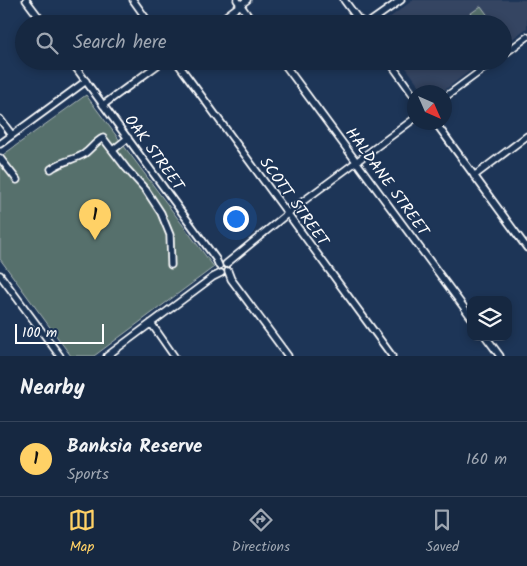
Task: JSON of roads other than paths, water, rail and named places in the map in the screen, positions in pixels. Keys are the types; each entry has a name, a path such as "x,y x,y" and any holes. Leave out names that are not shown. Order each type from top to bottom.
{"street":[{"path":"26,0 37,15"},
{"path":"133,0 144,15"},
{"path":"225,15 239,2 247,0"},
{"path":"344,0 355,15"},
{"path":"379,15 400,0"},
{"path":"239,2 248,15"},
{"path":"512,48 527,37"},
{"name":"OAK STREET","path":"78,70 288,356"},
{"path":"104,105 151,70"},
{"name":"SCOTT STREET","path":"183,70 392,356"},
{"name":"HALDANE STREET","path":"289,70 467,312"},
{"path":"396,70 407,86"},
{"path":"452,92 482,70"},
{"path":"0,144 86,81"},
{"path":"0,119 12,135"},
{"path":"107,356 213,277 253,240 407,124"},
{"path":"441,130 527,248"},
{"path":"474,176 527,136"},
{"path":"51,168 56,164 86,153 97,141 103,138 146,190 161,213 170,235 171,265"},
{"path":"112,150 128,138"},
{"path":"0,158 17,180"},
{"path":"0,275 60,356"},
{"path":"151,324 174,356"},
{"path":"489,341 500,356"}],"place":[{"name":"Banksia Reserve","path":"95,240"}]}
